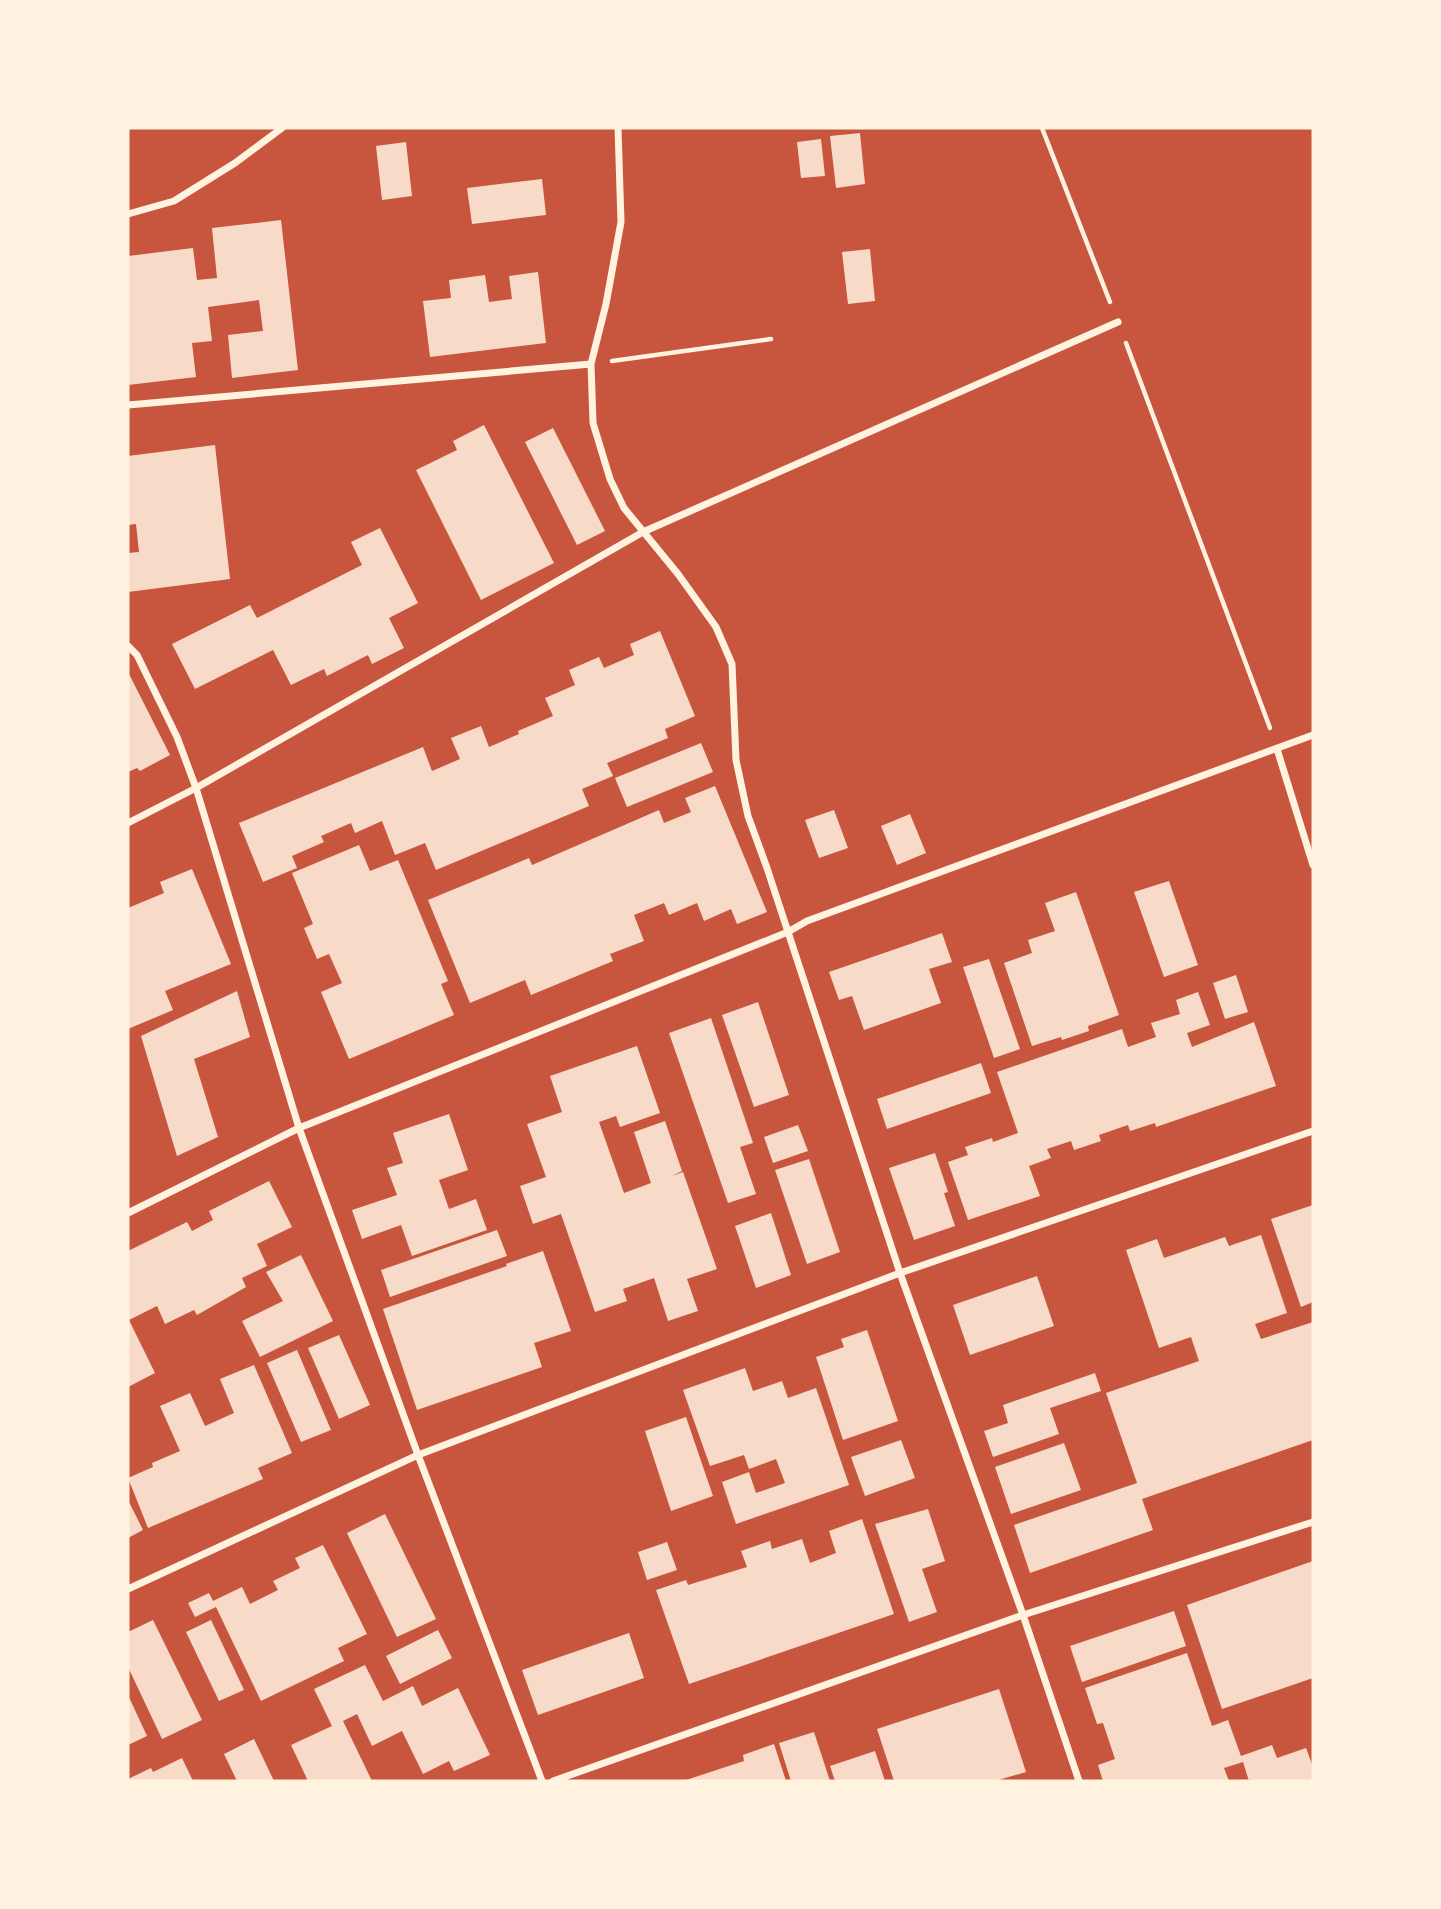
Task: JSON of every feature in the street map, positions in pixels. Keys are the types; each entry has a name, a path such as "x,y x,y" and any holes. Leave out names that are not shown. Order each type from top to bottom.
{"street":[{"path":"128,214 174,201 235,163 282,128"},
{"path":"618,128 621,222 606,304 591,364 593,423 610,479 624,508 678,574 716,627 732,664 736,760 748,816 900,1273 1023,1615 1079,1781"},
{"path":"128,823 196,788 643,532 1118,322"},
{"path":"128,405 591,364"},
{"path":"128,646 137,655 172,725 196,788 299,1128 418,1455 542,1781"},
{"path":"128,1213 299,1128 788,932 807,921 1313,735"},
{"path":"1277,748 1313,865"},
{"path":"128,1589 418,1455 900,1273 1313,1131"},
{"path":"553,1781 1023,1615 1313,1522"}],"path":[{"path":"1042,128 1118,322 1277,748"},
{"path":"591,364 771,339"}],"building":[{"path":"860,133 865,184 836,188 830,136"},
{"path":"821,139 825,176 801,178 797,142"},
{"path":"406,142 412,196 382,200 376,146"},
{"path":"542,179 546,215 472,224 467,188"},
{"path":"281,220 298,370 232,378 228,335 263,331 259,300 208,307 212,341 192,343 196,377 128,385 128,256 193,248 197,280 217,278 212,228"},
{"path":"870,249 875,301 848,304 842,252"},
{"path":"538,272 546,343 430,357 423,301 451,298 449,280 485,275 489,302 512,299 509,276"},
{"path":"484,425 554,563 481,600 416,470 457,450 453,441"},
{"path":"553,428 605,531 577,545 525,442"},
{"path":"215,445 230,579 128,592 128,553 139,552 136,524 128,525 128,456"},
{"path":"380,528 418,603 389,618 404,648 372,664 368,655 327,676 324,669 291,685 273,650 195,689 172,644 250,605 257,618 362,565 351,542"},
{"path":"660,631 695,716 665,729 668,738 607,763 613,776 582,789 589,806 436,870 425,843 395,855 382,821 355,833 351,823 321,836 324,842 292,856 297,868 263,882 239,823 423,747 432,771 460,759 451,738 481,726 489,747 519,734 518,731 553,716 545,698 575,685 569,670 599,657 604,668 634,655 630,644"},
{"path":"128,672 170,755 140,771 137,768 128,772"},
{"path":"701,743 713,772 627,807 615,778"},
{"path":"715,786 767,912 737,924 731,909 704,921 697,903 669,915 664,903 634,915 644,941 610,954 613,961 531,995 525,980 470,1003 428,900 529,858 532,865 659,810 664,823 691,812 685,798"},
{"path":"834,810 848,848 819,858 805,820"},
{"path":"910,814 926,853 897,865 881,826"},
{"path":"359,845 370,871 398,860 448,981 441,984 454,1015 349,1059 321,992 342,983 329,954 317,959 304,928 313,924 292,873"},
{"path":"192,869 231,964 165,991 173,1010 128,1029 128,908 164,893 160,882"},
{"path":"1169,881 1198,965 1164,977 1134,892"},
{"path":"1076,892 1119,1015 1088,1026 1089,1031 1032,1046 1004,963 1032,953 1028,940 1055,931 1045,903"},
{"path":"942,933 952,962 929,969 941,1003 864,1030 852,996 839,1000 829,972"},
{"path":"989,959 1020,1049 994,1058 963,967"},
{"path":"1236,975 1248,1012 1225,1019 1213,983"},
{"path":"237,991 250,1037 194,1059 218,1137 177,1156 141,1036"},
{"path":"1198,992 1210,1025 1187,1033 1192,1047 1254,1022 1276,1086 1156,1127 1155,1123 1130,1131 1128,1125 1099,1135 1101,1141 1074,1150 1071,1141 1047,1149 1051,1158 1029,1166 1040,1196 968,1220 948,1162 968,1155 965,1147 992,1138 993,1142 1018,1133 997,1072 1122,1029 1128,1047 1156,1037 1151,1023 1180,1014 1176,1000"},
{"path":"758,1002 789,1095 754,1107 722,1015"},
{"path":"711,1018 753,1143 740,1147 756,1194 728,1203 669,1033"},
{"path":"637,1046 660,1113 620,1127 616,1116 599,1122 624,1193 651,1183 634,1132 665,1121 682,1171 672,1176 683,1172 717,1269 687,1279 698,1311 668,1321 654,1278 623,1289 627,1301 595,1312 561,1214 533,1224 520,1186 546,1177 527,1124 562,1112 550,1076"},
{"path":"981,1063 991,1093 887,1129 877,1099"},
{"path":"449,1114 468,1170 439,1180 449,1209 476,1199 487,1230 412,1256 401,1225 362,1239 352,1210 397,1195 387,1168 403,1163 393,1133"},
{"path":"798,1125 808,1151 773,1163 764,1137"},
{"path":"935,1153 948,1192 944,1193 955,1226 914,1240 889,1168"},
{"path":"809,1159 840,1252 807,1264 775,1170"},
{"path":"269,1181 292,1227 257,1244 267,1266 242,1278 246,1287 197,1315 194,1310 165,1324 157,1306 129,1320 155,1373 128,1387 128,1251 187,1222 192,1231 213,1220 209,1211"},
{"path":"1313,1205 1313,1302 1301,1307 1271,1219"},
{"path":"771,1213 791,1275 756,1288 735,1226"},
{"path":"497,1230 507,1256 390,1297 381,1270"},
{"path":"1261,1235 1287,1313 1255,1324 1261,1339 1313,1322 1313,1440 1142,1499 1153,1530 1030,1573 1014,1525 1137,1483 1106,1393 1199,1361 1191,1337 1159,1348 1126,1250 1157,1239 1164,1258 1225,1237 1229,1246"},
{"path":"543,1251 571,1331 534,1343 542,1367 417,1410 383,1309"},
{"path":"301,1255 333,1321 260,1357 242,1321 283,1301 266,1272"},
{"path":"1037,1276 1054,1326 970,1355 953,1305"},
{"path":"867,1330 898,1421 843,1440 816,1357 844,1347 841,1339"},
{"path":"339,1335 370,1405 339,1419 308,1348"},
{"path":"297,1350 331,1430 301,1442 267,1363"},
{"path":"254,1365 292,1453 258,1468 263,1479 148,1528 128,1478 153,1467 152,1463 180,1451 160,1406 190,1393 205,1426 234,1413 220,1379"},
{"path":"745,1368 753,1391 782,1381 788,1398 816,1388 849,1485 736,1524 722,1482 749,1472 756,1493 785,1483 776,1459 749,1469 744,1455 710,1466 683,1390"},
{"path":"1095,1373 1101,1391 1050,1408 1059,1434 993,1457 984,1431 1008,1423 1003,1405"},
{"path":"686,1417 713,1496 671,1511 645,1431"},
{"path":"901,1440 915,1478 865,1496 851,1457"},
{"path":"1064,1443 1081,1490 1011,1514 995,1467"},
{"path":"128,1500 143,1530 128,1538"},
{"path":"928,1509 945,1561 922,1569 937,1612 909,1622 875,1524"},
{"path":"385,1514 436,1619 397,1637 347,1533"},
{"path":"862,1519 894,1614 689,1684 656,1590 686,1580 688,1585 747,1567 741,1551 770,1541 772,1549 802,1539 810,1563 836,1553 829,1531"},
{"path":"667,1542 677,1570 647,1580 638,1552"},
{"path":"323,1545 367,1634 338,1648 344,1661 261,1701 216,1607 195,1617 188,1603 209,1593 213,1601 242,1587 250,1604 278,1590 273,1581 300,1568 295,1558"},
{"path":"1313,1561 1313,1678 1222,1709 1187,1605"},
{"path":"1174,1611 1186,1646 1082,1682 1070,1646"},
{"path":"153,1620 202,1720 162,1739 128,1667 128,1632"},
{"path":"211,1620 244,1690 219,1701 186,1632"},
{"path":"438,1630 452,1658 400,1684 386,1656"},
{"path":"629,1633 644,1678 538,1715 522,1670"},
{"path":"1187,1653 1212,1726 1228,1720 1241,1756 1272,1745 1277,1758 1306,1748 1313,1767 1313,1781 1249,1781 1243,1762 1224,1768 1229,1781 1103,1781 1098,1765 1115,1759 1103,1723 1097,1724 1085,1688"},
{"path":"365,1665 383,1701 413,1686 422,1706 458,1688 490,1755 454,1771 449,1761 423,1774 402,1731 372,1746 357,1714 343,1721 372,1781 308,1781 291,1745 332,1726 314,1689"},
{"path":"999,1689 1026,1772 995,1781 894,1781 877,1729"},
{"path":"128,1695 147,1736 128,1745"},
{"path":"814,1732 830,1781 791,1781 779,1743"},
{"path":"254,1739 274,1781 237,1781 224,1754"},
{"path":"774,1744 786,1781 683,1781 744,1761 743,1755"},
{"path":"875,1751 885,1781 835,1781 830,1766"},
{"path":"182,1758 193,1781 128,1781 151,1768 153,1772"}]}
